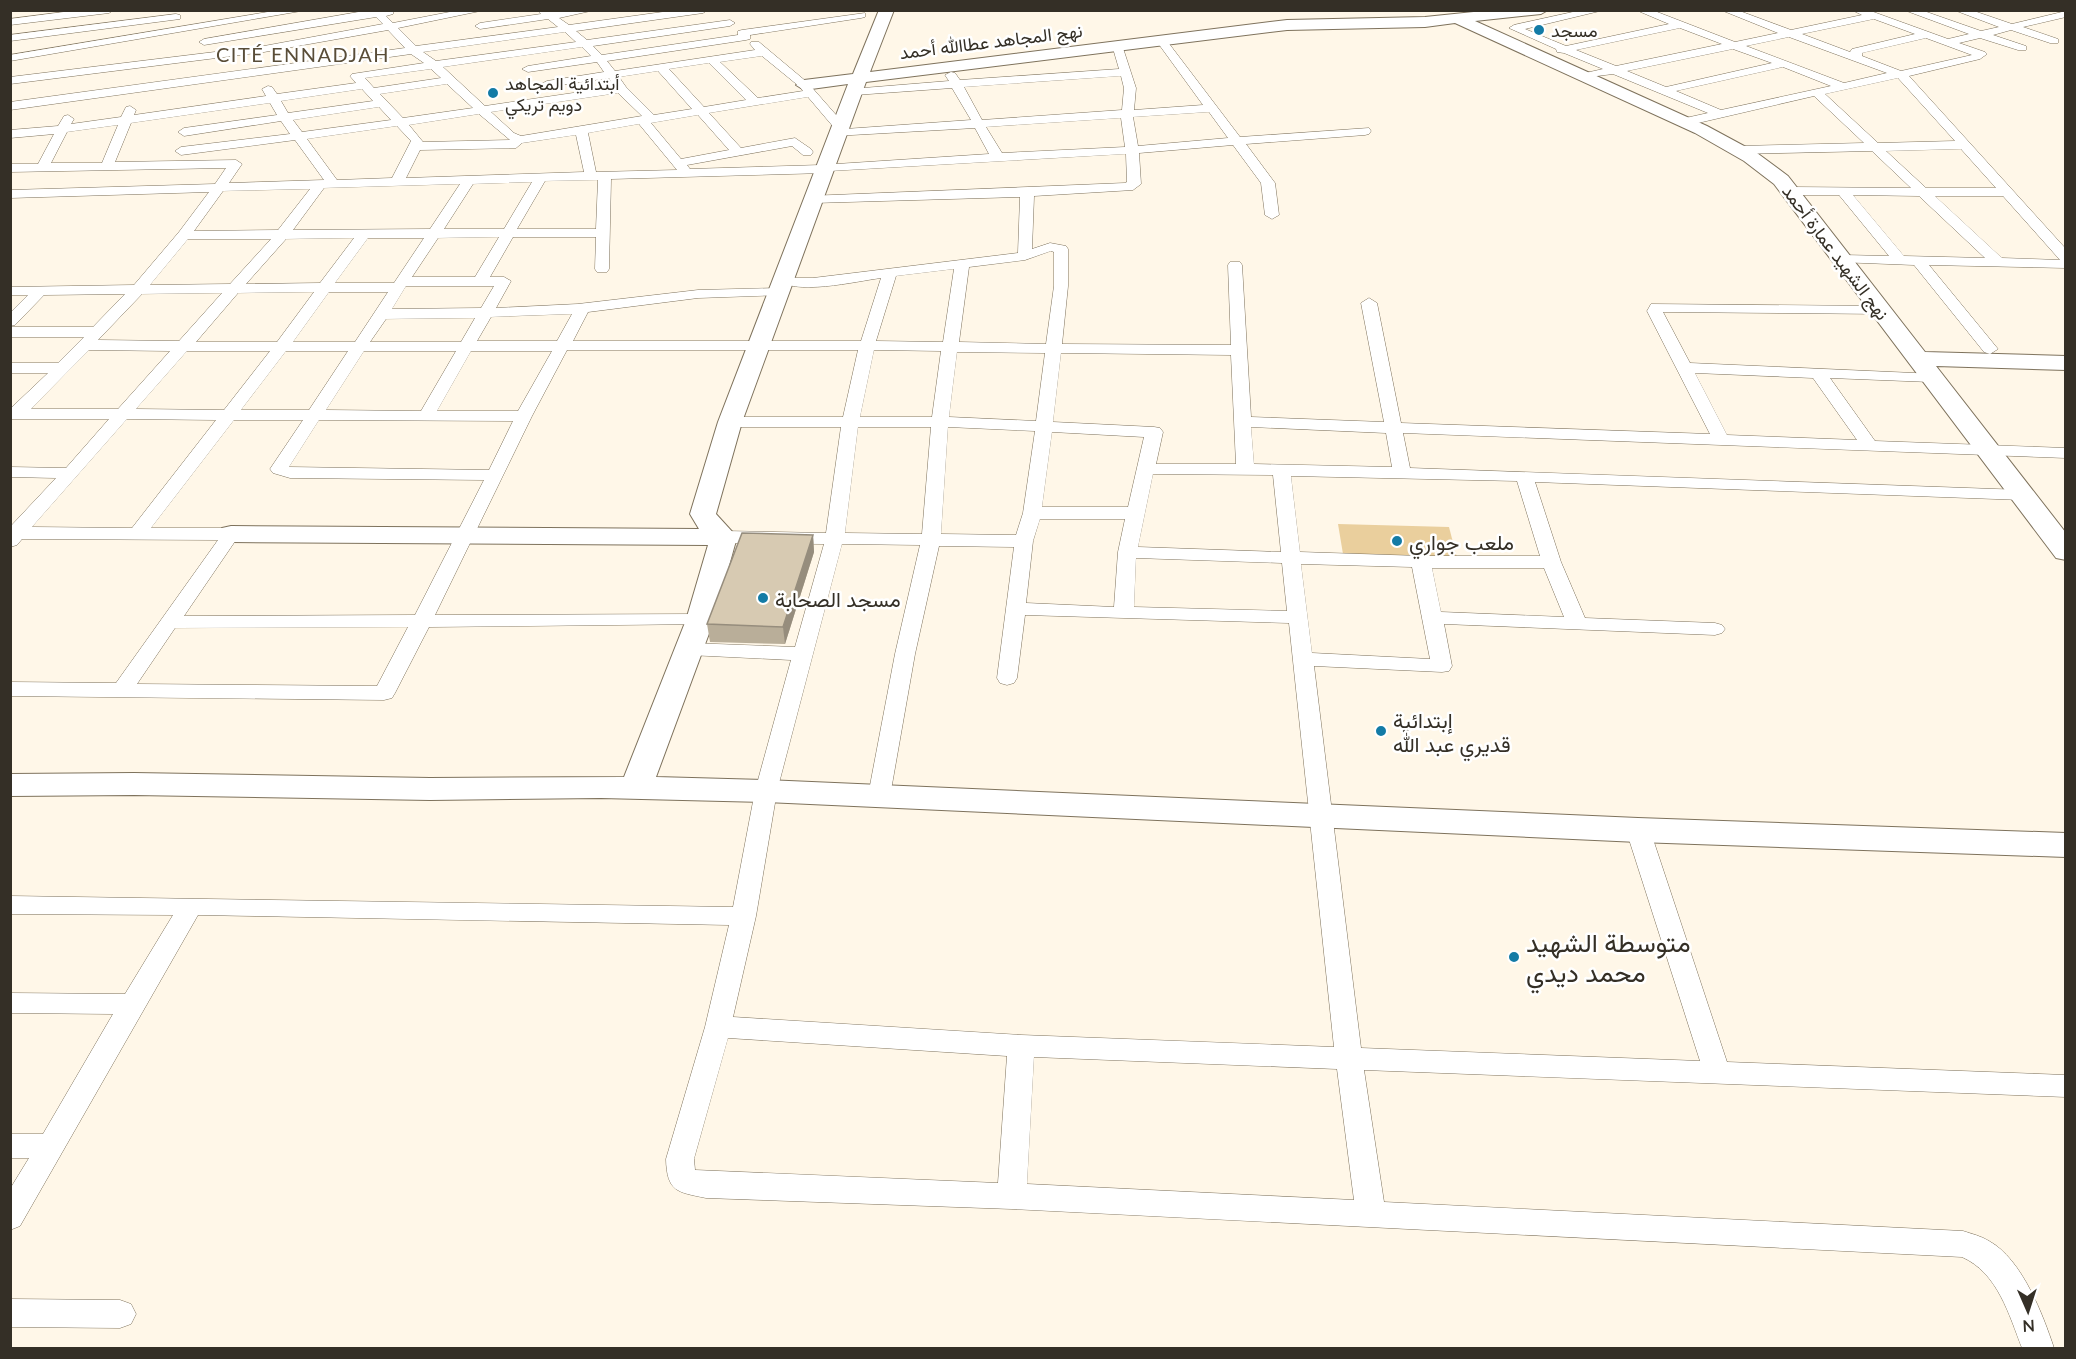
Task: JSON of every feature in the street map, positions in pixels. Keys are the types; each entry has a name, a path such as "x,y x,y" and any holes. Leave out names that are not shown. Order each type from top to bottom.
{"street":[{"path":"10,22 109,10"},
{"path":"190,45 396,10"},
{"path":"43,167 97,60 148,58 174,60 205,56 480,10"},
{"path":"480,26 546,14 590,10"},
{"path":"626,10 678,47 694,62"},
{"path":"10,134 126,120 260,72 703,10"},
{"path":"719,10 744,35 808,89 839,130"},
{"path":"724,537 710,525 703,514 730,422 839,130 887,10"},
{"name":"نهج المجاهد عطاالله أحمد","path":"808,89 857,85 945,67 1298,24 1460,20 1541,10"},
{"path":"1599,10 1514,28 1561,50 1718,113"},
{"path":"1641,10 1840,85"},
{"path":"1726,10 1751,15 1789,33 1856,54 1902,75 2066,258"},
{"path":"1857,10 1981,54 1999,54 2060,40"},
{"path":"1585,76 1899,10"},
{"path":"1909,10 2022,48"},
{"path":"1959,10 2060,40"},
{"path":"10,58 83,47 99,49 163,39 218,24 296,11 416,143 519,157"},
{"path":"78,12 83,47"},
{"path":"206,12 249,50 273,99 300,136 326,185"},
{"path":"377,12 414,51 434,65 500,127 519,157 541,178 598,177 683,169 826,168 1132,150 1365,131"},
{"path":"463,12 566,101"},
{"path":"1856,54 1948,24 1999,13"},
{"path":"546,14 587,44 600,58 683,169"},
{"path":"2020,14 2062,15"},
{"path":"156,15 163,39 174,60"},
{"path":"10,38 81,29 156,15 187,15"},
{"path":"528,69 678,47 861,15"},
{"path":"1948,42 2011,27 2041,15 2066,28"},
{"name":"نهج الشهيد عمارة أحمد","path":"1460,20 1685,122 1739,150 1768,169 1792,191 1986,451 2066,552"},
{"path":"356,76 730,22"},
{"path":"1561,50 1680,25"},
{"path":"1160,39 1214,108 1268,183 1272,214"},
{"path":"813,199 1027,192 1128,187 1134,184 1127,115 1130,88 1118,45"},
{"path":"547,84 764,52"},
{"path":"41,77 42,53"},
{"path":"1685,122 1840,85 1902,75 1981,54"},
{"path":"180,157 184,132 205,56"},
{"path":"107,165 148,58"},
{"path":"712,60 755,102"},
{"path":"1663,91 1783,64"},
{"path":"945,67 957,84 998,158"},
{"path":"662,68 738,152"},
{"path":"10,81 91,71"},
{"path":"857,85 957,84 1125,72"},
{"path":"10,106 138,88 194,96 273,99 450,80"},
{"path":"10,168 107,165 180,157 300,136 481,110 566,101 621,89"},
{"path":"10,194 469,180 519,157 530,140 587,127 755,102 808,89"},
{"path":"1815,91 1998,262"},
{"path":"184,132 382,103"},
{"path":"839,130 978,125 1214,108"},
{"path":"416,143 500,127"},
{"path":"587,127 598,177 603,233 602,269"},
{"path":"683,169 738,152 795,142 807,152"},
{"path":"397,182 416,143"},
{"path":"1739,150 1965,145"},
{"path":"14,414 63,368 139,289 184,235 236,164 180,157"},
{"path":"59,192 85,166"},
{"path":"480,281 541,178"},
{"path":"469,180 361,347 280,465 281,472 495,475"},
{"path":"13,536 326,185"},
{"path":"1792,191 2007,192"},
{"path":"1025,256 1027,192"},
{"path":"1843,192 1899,260"},
{"path":"184,235 603,233"},
{"path":"137,534 282,346 363,235"},
{"path":"382,314 582,309 1025,256 1050,247 1062,249 1061,286 1054,350 1032,513 1024,541 1007,678"},
{"path":"1843,259 2066,264"},
{"path":"1918,261 1990,349"},
{"path":"879,796 905,654 931,538 948,347 962,264"},
{"path":"1235,265 1245,470"},
{"path":"890,272 867,346 850,422 835,537 766,791 744,916 718,1027 680,1159 679,1170 686,1180 706,1185 1012,1196 1963,1244 1985,1252 2000,1266 2038,1348"},
{"path":"10,291 324,288 504,281 426,416"},
{"path":"10,322 41,290"},
{"path":"1369,303 1402,472"},
{"path":"1721,441 1655,311 1656,307 1880,311"},
{"path":"10,689 384,693 423,620 524,416 582,309"},
{"path":"10,332 98,332"},
{"path":"85,345 466,347 760,345 1054,350 1239,350"},
{"path":"1683,368 1819,374 2066,363"},
{"path":"10,368 63,368"},
{"path":"1924,368 2066,372"},
{"path":"1819,374 1869,445"},
{"path":"14,414 524,416"},
{"path":"730,422 941,422 1154,432 1127,552 1124,613"},
{"path":"1242,422 2066,453"},
{"path":"1147,469 1402,472 2023,495"},
{"path":"1281,470 1349,1059 1371,1215"},
{"path":"10,472 71,473"},
{"path":"1524,476 1551,562 1577,623"},
{"path":"1032,513 1135,513"},
{"path":"122,690 231,534"},
{"path":"13,536 466,534 931,538 1024,541"},
{"path":"636,788 700,620 724,537"},
{"path":"1127,552 1421,562 1551,562"},
{"path":"1304,659 1442,666 1421,562"},
{"path":"1015,609 1298,617"},
{"path":"1433,618 1715,629"},
{"path":"170,622 700,620"},
{"path":"689,650 802,654"},
{"path":"10,785 134,784 310,789 636,788 766,791 1638,830 2066,845"},
{"path":"1638,830 1717,1073"},
{"path":"10,905 744,916"},
{"path":"10,1217 191,906"},
{"path":"10,1003 132,1004"},
{"path":"718,1027 1022,1046 2066,1086"},
{"path":"1012,1196 1022,1046"},
{"path":"10,1146 51,1146"},
{"path":"10,1313 120,1314"}],"shaded area":[{"name":"ملعب جواري","path":"1338,524 1449,527 1457,558 1343,554"}],"building":[{"name":"مسجد الصحابة","path":"742,533 813,535 783,627 707,624"}],"place":[{"name":"مسجد","path":"1539,30"},
{"name":"أبتدائية المجاهد دويم تريكي","path":"493,93"},
{"name":"ملعب جواري","path":"1397,541"},
{"name":"مسجد الصحابة","path":"763,598"},
{"name":"إبتدائية قديري عبد الله","path":"1381,731"},
{"name":"متوسطة الشهيد محمد ديدي","path":"1514,957"}],"district":[{"name":"CITÉ ENNADJAH","path":"303,54"}]}
